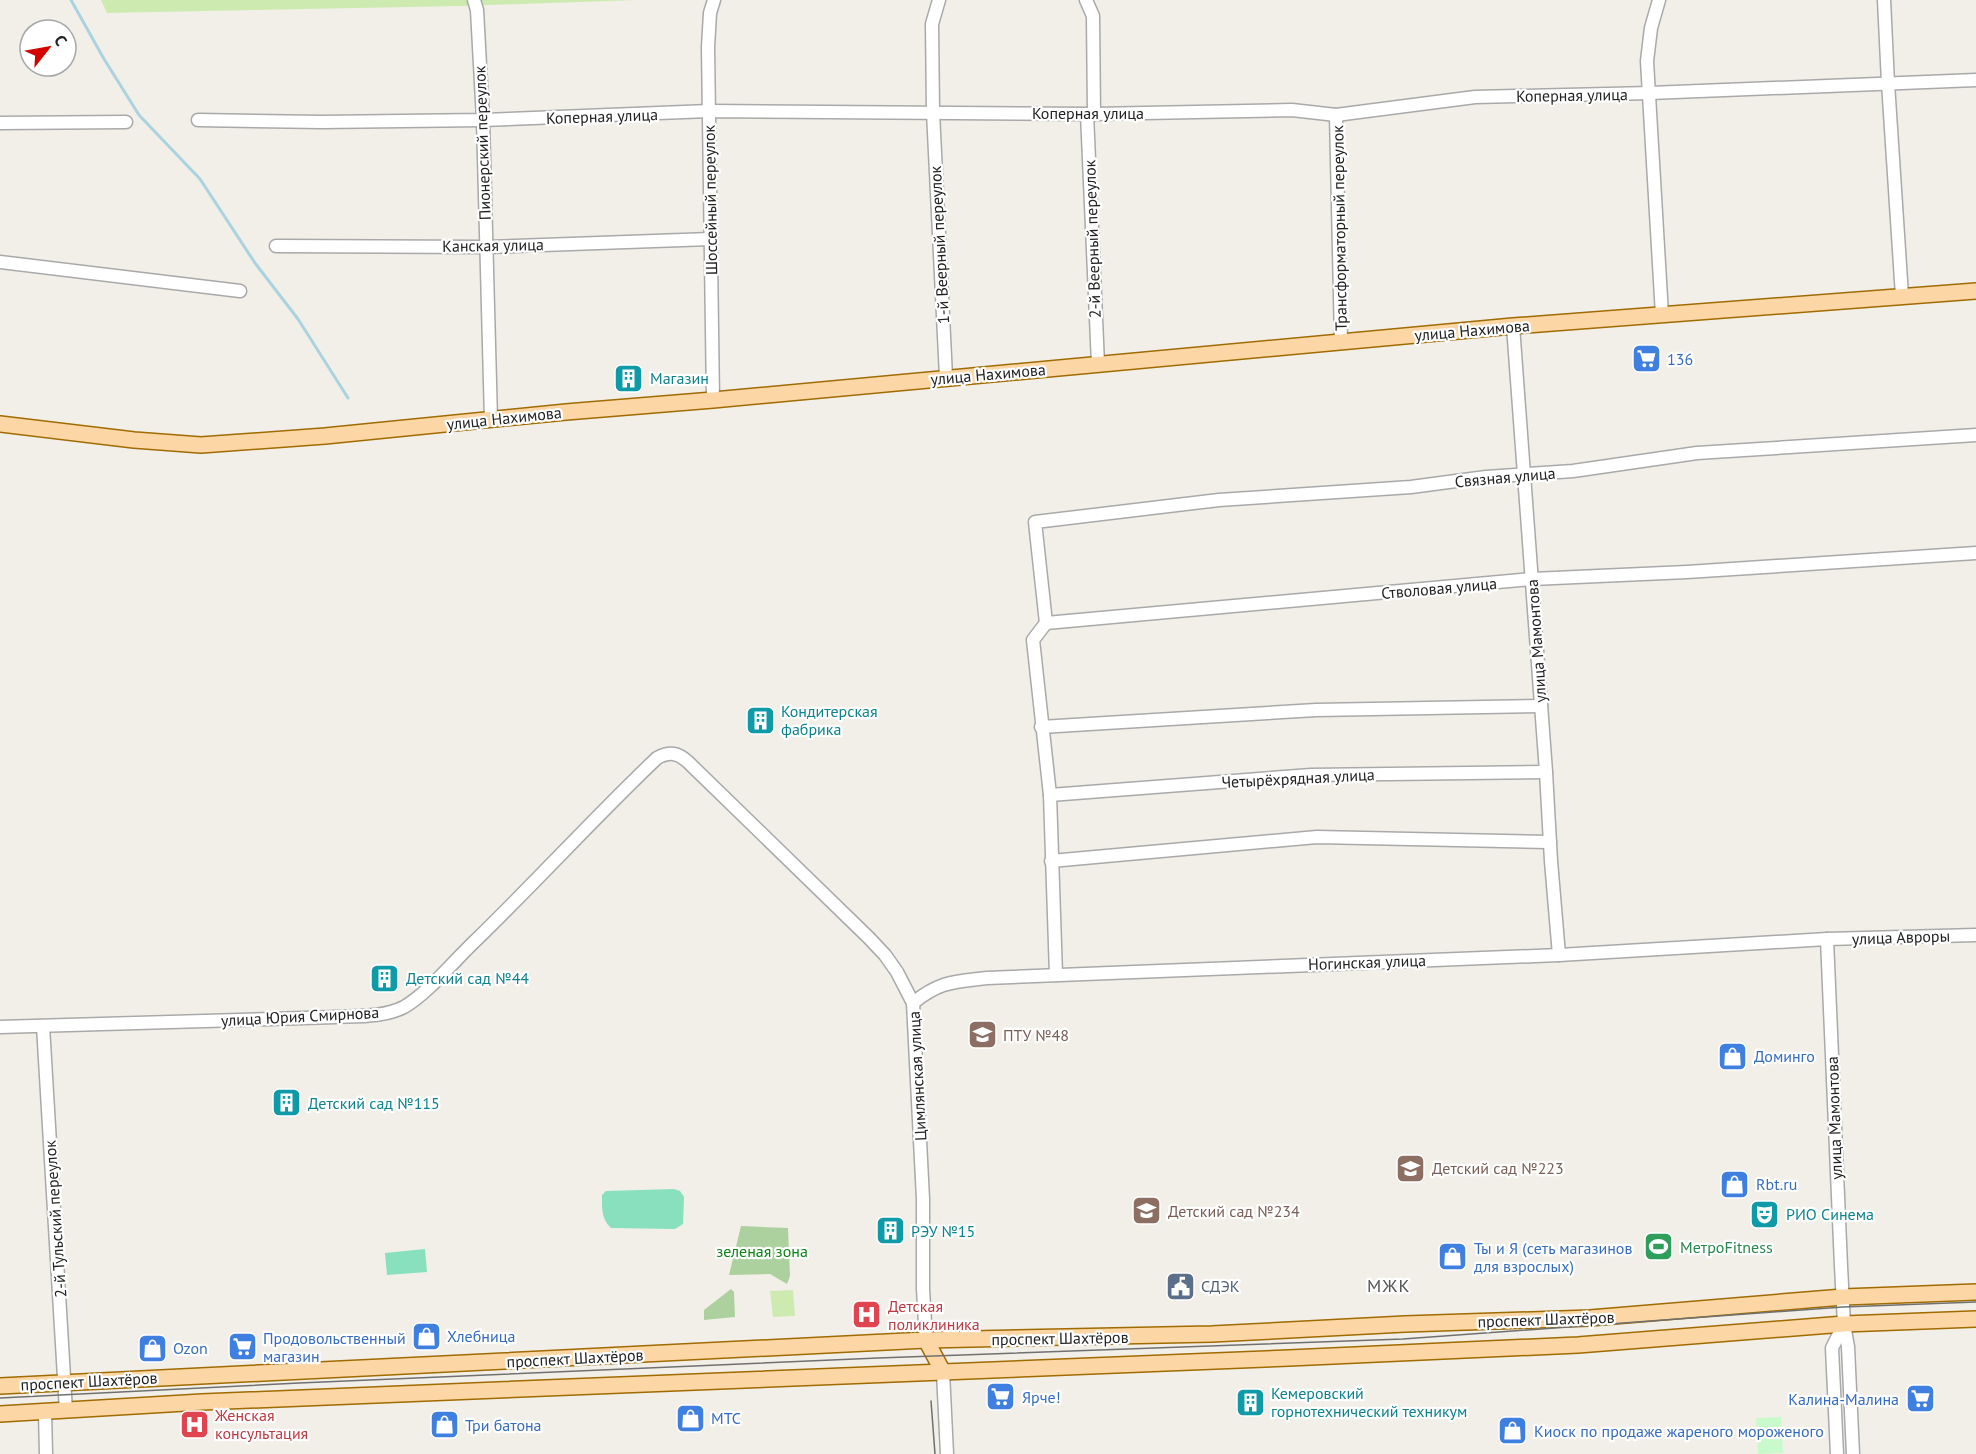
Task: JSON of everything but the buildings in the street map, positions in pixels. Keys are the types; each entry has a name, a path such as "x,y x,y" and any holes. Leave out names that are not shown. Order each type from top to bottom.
{"main road":[{"name":"улица Нахимова","path":"0,424 134,440 201,445 325,436 946,377 1513,327 1976,291"},
{"name":"проспект Шахтёров","path":"0,1386 926,1340 1201,1334 1590,1318 1843,1297 1976,1292"},
{"name":"проспект Шахтёров","path":"0,1414 225,1401 1578,1345 1844,1324 1976,1319"},
{"name":"Цимлянская улица","path":"926,1340 943,1372"}],"street":[{"name":"Шоссейный переулок","path":"713,400 709,111 710,13 714,0"},
{"name":"1-й Веерный переулок","path":"939,0 932,24 933,112 946,377"},
{"name":"2-й Веерный переулок","path":"1086,0 1093,16 1090,114 1098,364"},
{"path":"1659,0 1651,28 1647,62 1662,315"},
{"path":"1884,0 1902,297"},
{"name":"Пионерский переулок","path":"476,5 483,120 491,420"},
{"name":"Коперная улица","path":"198,120 483,120 709,111 1090,114 1292,110 1336,115 1475,96 1650,93 1976,80"},
{"name":"Трансформаторный переулок","path":"1336,115 1341,342"},
{"path":"0,123 126,122"},
{"name":"Канская улица","path":"276,246 486,247 710,239"},
{"path":"0,262 240,291"},
{"name":"улица Мамонтова","path":"1513,327 1559,955"},
{"name":"Связная улица","path":"1046,623 1035,522 1218,500 1411,487 1485,477 1573,471 1697,453 1976,435"},
{"name":"Стволовая улица","path":"1046,623 1532,579 1687,572 1976,553"},
{"path":"1046,623 1033,640 1050,795 1056,975"},
{"path":"1041,727 1316,710 1541,706"},
{"name":"улица Юрия Смирнова","path":"0,1026 336,1017 383,1013 403,1008 435,981 657,758 664,754 676,754"},
{"name":"Цимлянская улица","path":"676,754 688,762 869,938 897,972 913,1003 923,1199 923,1289 926,1340"},
{"name":"Четырёхрядная улица","path":"1050,795 1311,775 1546,772"},
{"path":"1051,861 1317,837 1550,842"},
{"name":"улица Авроры","path":"1827,939 1976,934"},
{"name":"улица Мамонтова","path":"1827,939 1844,1324 1848,1347 1853,1454"},
{"name":"Ногинская улица","path":"913,1003 933,988 987,978 1559,955 1827,939"},
{"name":"2-й Тульский переулок","path":"43,1026 66,1411"},
{"path":"1837,1454 1832,1348 1844,1324"},
{"name":"Цимлянская улица","path":"943,1372 948,1454"},
{"path":"45,1412 46,1454"}],"green space":[{"path":"101,0 637,0 107,13"},
{"path":"674,1189 680,1191 684,1197 683,1224 675,1229 611,1228 605,1221 602,1195 606,1191"},
{"name":"зеленая зона","path":"741,1226 788,1228 790,1276 787,1284 770,1274 729,1275"},
{"path":"425,1249 427,1272 387,1275 385,1253"},
{"path":"731,1289 734,1292 735,1317 704,1320 704,1310"},
{"path":"793,1290 795,1316 773,1317 770,1291"},
{"path":"1781,1417 1783,1453 1758,1454 1756,1418"}],"waterway":[{"path":"71,0 139,115 200,179 255,263 298,319 348,398"}],"tram line":[{"path":"0,1398 878,1358 1403,1339 1843,1307 1976,1302"},
{"path":"931,1401 935,1454"}],"place":[{"name":"136","path":"1646,359"},
{"name":"Магазин","path":"629,378"},
{"name":"Кондитерская фабрика","path":"760,720"},
{"name":"Детский сад №44","path":"385,978"},
{"name":"ПТУ №48","path":"982,1035"},
{"name":"Доминго","path":"1733,1056"},
{"name":"Детский сад №115","path":"287,1103"},
{"name":"Детский сад №223","path":"1411,1168"},
{"name":"Rbt.ru","path":"1735,1184"},
{"name":"Детский сад №234","path":"1147,1211"},
{"name":"РИО Синема","path":"1765,1214"},
{"name":"РЭУ №15","path":"890,1231"},
{"name":"МетроFitness","path":"1659,1247"},
{"name":"Ты и Я (сеть магазинов для взрослых)","path":"1453,1257"},
{"name":"СДЭК","path":"1180,1286"},
{"name":"Детская поликлиника","path":"867,1315"},
{"name":"Хлебница","path":"426,1336"},
{"name":"Продовольственный магазин","path":"242,1347"},
{"name":"Ozon","path":"152,1348"},
{"name":"Ярче!","path":"1001,1397"},
{"name":"Калина-Малина","path":"1920,1399"},
{"name":"Кемеровский горнотехнический техникум","path":"1250,1402"},
{"name":"МТС","path":"690,1418"},
{"name":"Женская консультация","path":"194,1424"},
{"name":"Три батона","path":"444,1425"},
{"name":"Киоск по продаже жареного мороженого","path":"1513,1431"}],"district":[{"name":"МЖК","path":"1389,1286"}]}
